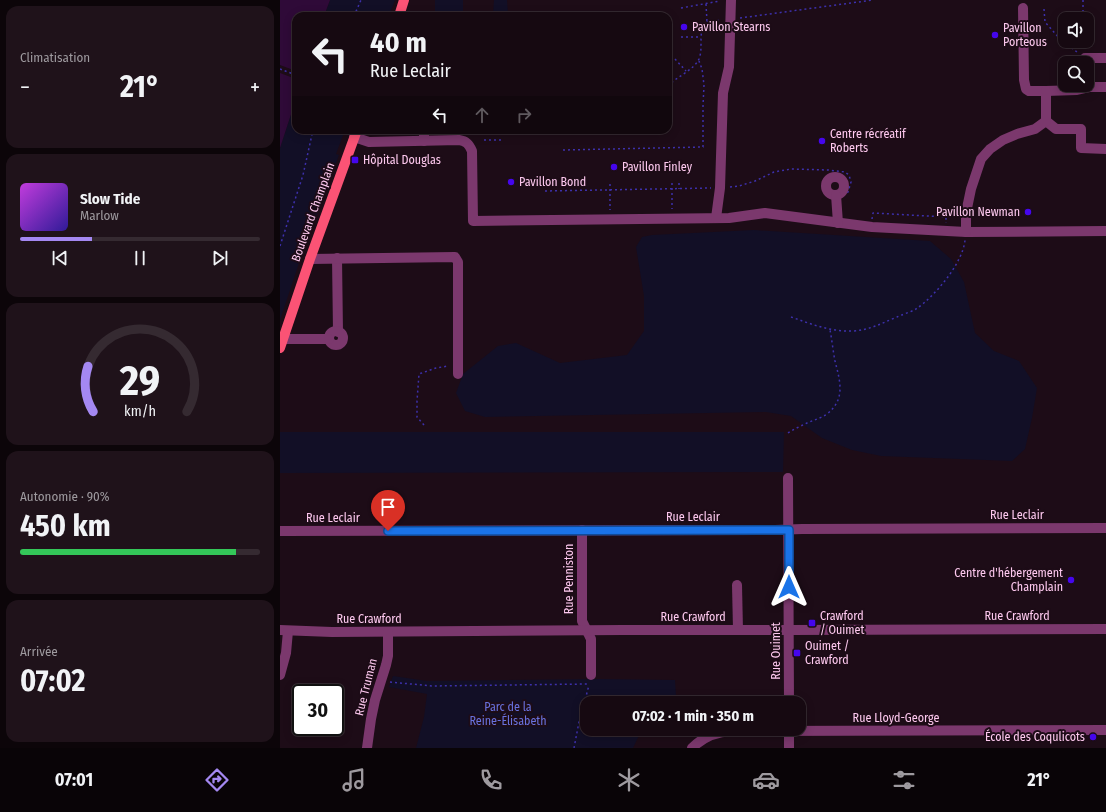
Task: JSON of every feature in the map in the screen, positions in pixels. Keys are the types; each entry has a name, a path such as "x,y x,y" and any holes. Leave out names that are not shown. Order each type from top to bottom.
{"main road":[{"path":"400,12 404,0"},
{"name":"Boulevard Champlain","path":"281,344 355,134"}],"street":[{"path":"716,218 720,188 722,104 729,67 731,0"},
{"path":"1023,8 1024,80 1026,88 1029,91 1058,91"},
{"path":"1094,59 1106,58"},
{"path":"1094,87 1106,87"},
{"path":"1046,91 1046,121"},
{"path":"1046,121 1056,129 1081,129 1081,148 1106,149"},
{"path":"966,232 966,213 971,189 981,159 990,149 1003,140 1035,129 1046,121"},
{"path":"355,134 369,142 463,140 470,146 472,151 473,221 729,218 765,214 879,228 966,232 1106,231"},
{"path":"424,134 424,141"},
{"path":"836,195 838,223"},
{"path":"310,259 455,257 458,262 458,369"},
{"path":"281,344 329,339 333,344 339,344 342,341 342,336 338,332 337,258"},
{"name":"Rue Ouimet","path":"788,478 789,696"},
{"name":"Rue Leclair","path":"280,531 1106,528"},
{"name":"Rue Penniston","path":"582,530 582,621 591,639 591,675"},
{"path":"737,585 738,630"},
{"name":"Rue Crawford","path":"284,631 388,632 1106,629"},
{"path":"280,675 286,653 284,631"},
{"name":"Rue Truman","path":"367,748 375,700 388,656 388,632"},
{"name":"Rue Lloyd-George","path":"806,730 1106,730"},
{"name":"Rue Lloyd-George","path":"692,748 703,738 708,736"},
{"path":"789,736 789,748"}],"path":[{"path":"356,12 361,0"},
{"path":"735,18 873,0"},
{"path":"1083,0 1083,12"},
{"path":"681,8 720,1"},
{"path":"563,150 703,147 704,85 702,69 699,61 703,27 707,23 706,3"},
{"path":"1044,9 1045,22 1061,40 1080,56"},
{"path":"700,23 727,19"},
{"path":"681,37 702,37"},
{"path":"675,59 686,72"},
{"path":"672,81 699,61"},
{"path":"280,69 292,73"},
{"path":"280,246 303,175 312,134"},
{"path":"484,140 502,140"},
{"path":"679,183 679,188"},
{"path":"610,184 610,215"},
{"path":"672,184 672,215"},
{"path":"545,191 715,188"},
{"path":"790,317 830,330 866,330 915,309 939,289 959,262 965,243 966,232"},
{"path":"788,433 827,414 839,398 840,382 830,330"},
{"path":"424,425 417,417 420,374 436,368 458,369"},
{"path":"390,682 432,686 590,684 578,722 574,747 577,748"}],"green space":[{"path":"330,0 395,0 390,12 326,12"},
{"path":"435,0 463,0 463,12 435,12"},
{"path":"494,0 507,0 508,12 493,12"},
{"path":"292,111 292,134 344,134 336,154 339,155 301,257 280,320 280,148"},
{"path":"754,230 930,241 951,259 964,282 975,333 994,351 1019,361 1037,388 1025,449 1012,461 881,456 852,450 822,438 791,416 766,412 485,417 465,411 456,393 463,374 498,346 516,343 560,363 627,355 644,331 644,296 636,247 642,237 652,235"},
{"path":"280,432 784,432 783,472 280,473"},
{"name":"Parc de la Reine-Élisabeth","path":"393,676 427,681 600,679 675,680 676,696 580,696 580,736 639,736 633,748 416,748 424,717 427,694 389,687"}],"shaded area":[{"path":"280,0 330,0 326,12 292,12 292,111 280,148"}],"pier":[{"path":"280,65 292,70 292,78 280,73"}],"place":[{"name":"Pavillon Stearns","path":"684,27"},
{"name":"Pavillon Porteous","path":"995,35"},
{"name":"Centre récréatif Roberts","path":"822,141"},
{"name":"Hôpital Douglas","path":"355,160"},
{"name":"Pavillon Finley","path":"614,167"},
{"name":"Pavillon Bond","path":"511,182"},
{"name":"Pavillon Newman","path":"1028,212"},
{"name":"Centre d'hébergement Champlain","path":"1071,580"},
{"name":"Crawford / Ouimet","path":"812,623"},
{"name":"Ouimet / Crawford","path":"797,653"},
{"name":"École des Coqulicots","path":"1093,737"}],"route":[{"path":"388,531 789,530 789,587"}]}
